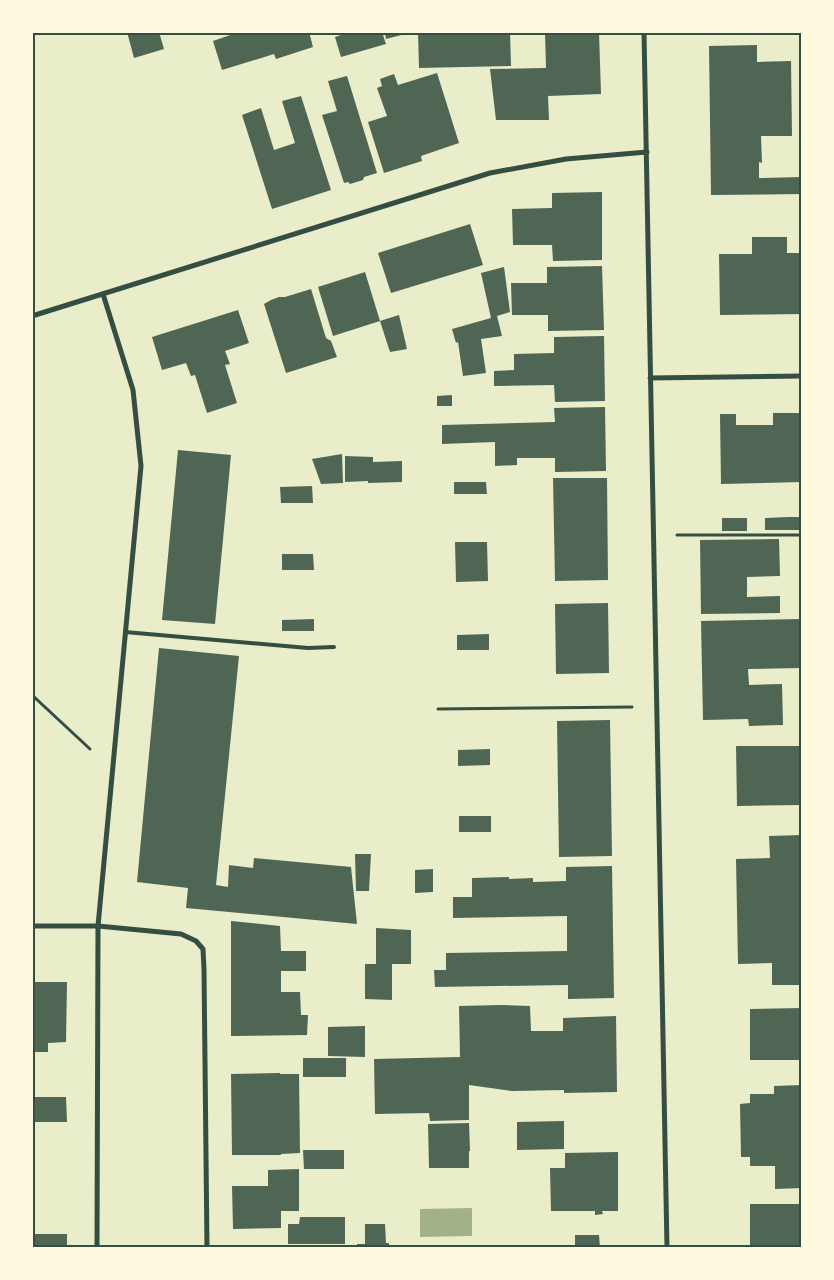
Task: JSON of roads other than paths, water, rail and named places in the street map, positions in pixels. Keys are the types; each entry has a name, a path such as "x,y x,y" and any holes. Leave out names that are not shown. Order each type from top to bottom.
{"street":[{"path":"644,32 667,1248"},
{"path":"32,316 490,173 566,159 647,152"},
{"path":"97,1248 98,926 142,466 134,390 103,294"},
{"path":"650,378 802,376"},
{"path":"32,926 98,926 181,934 196,941 202,949 204,969 207,1248"}],"lane":[{"path":"125,632 308,648 334,648"}]}
